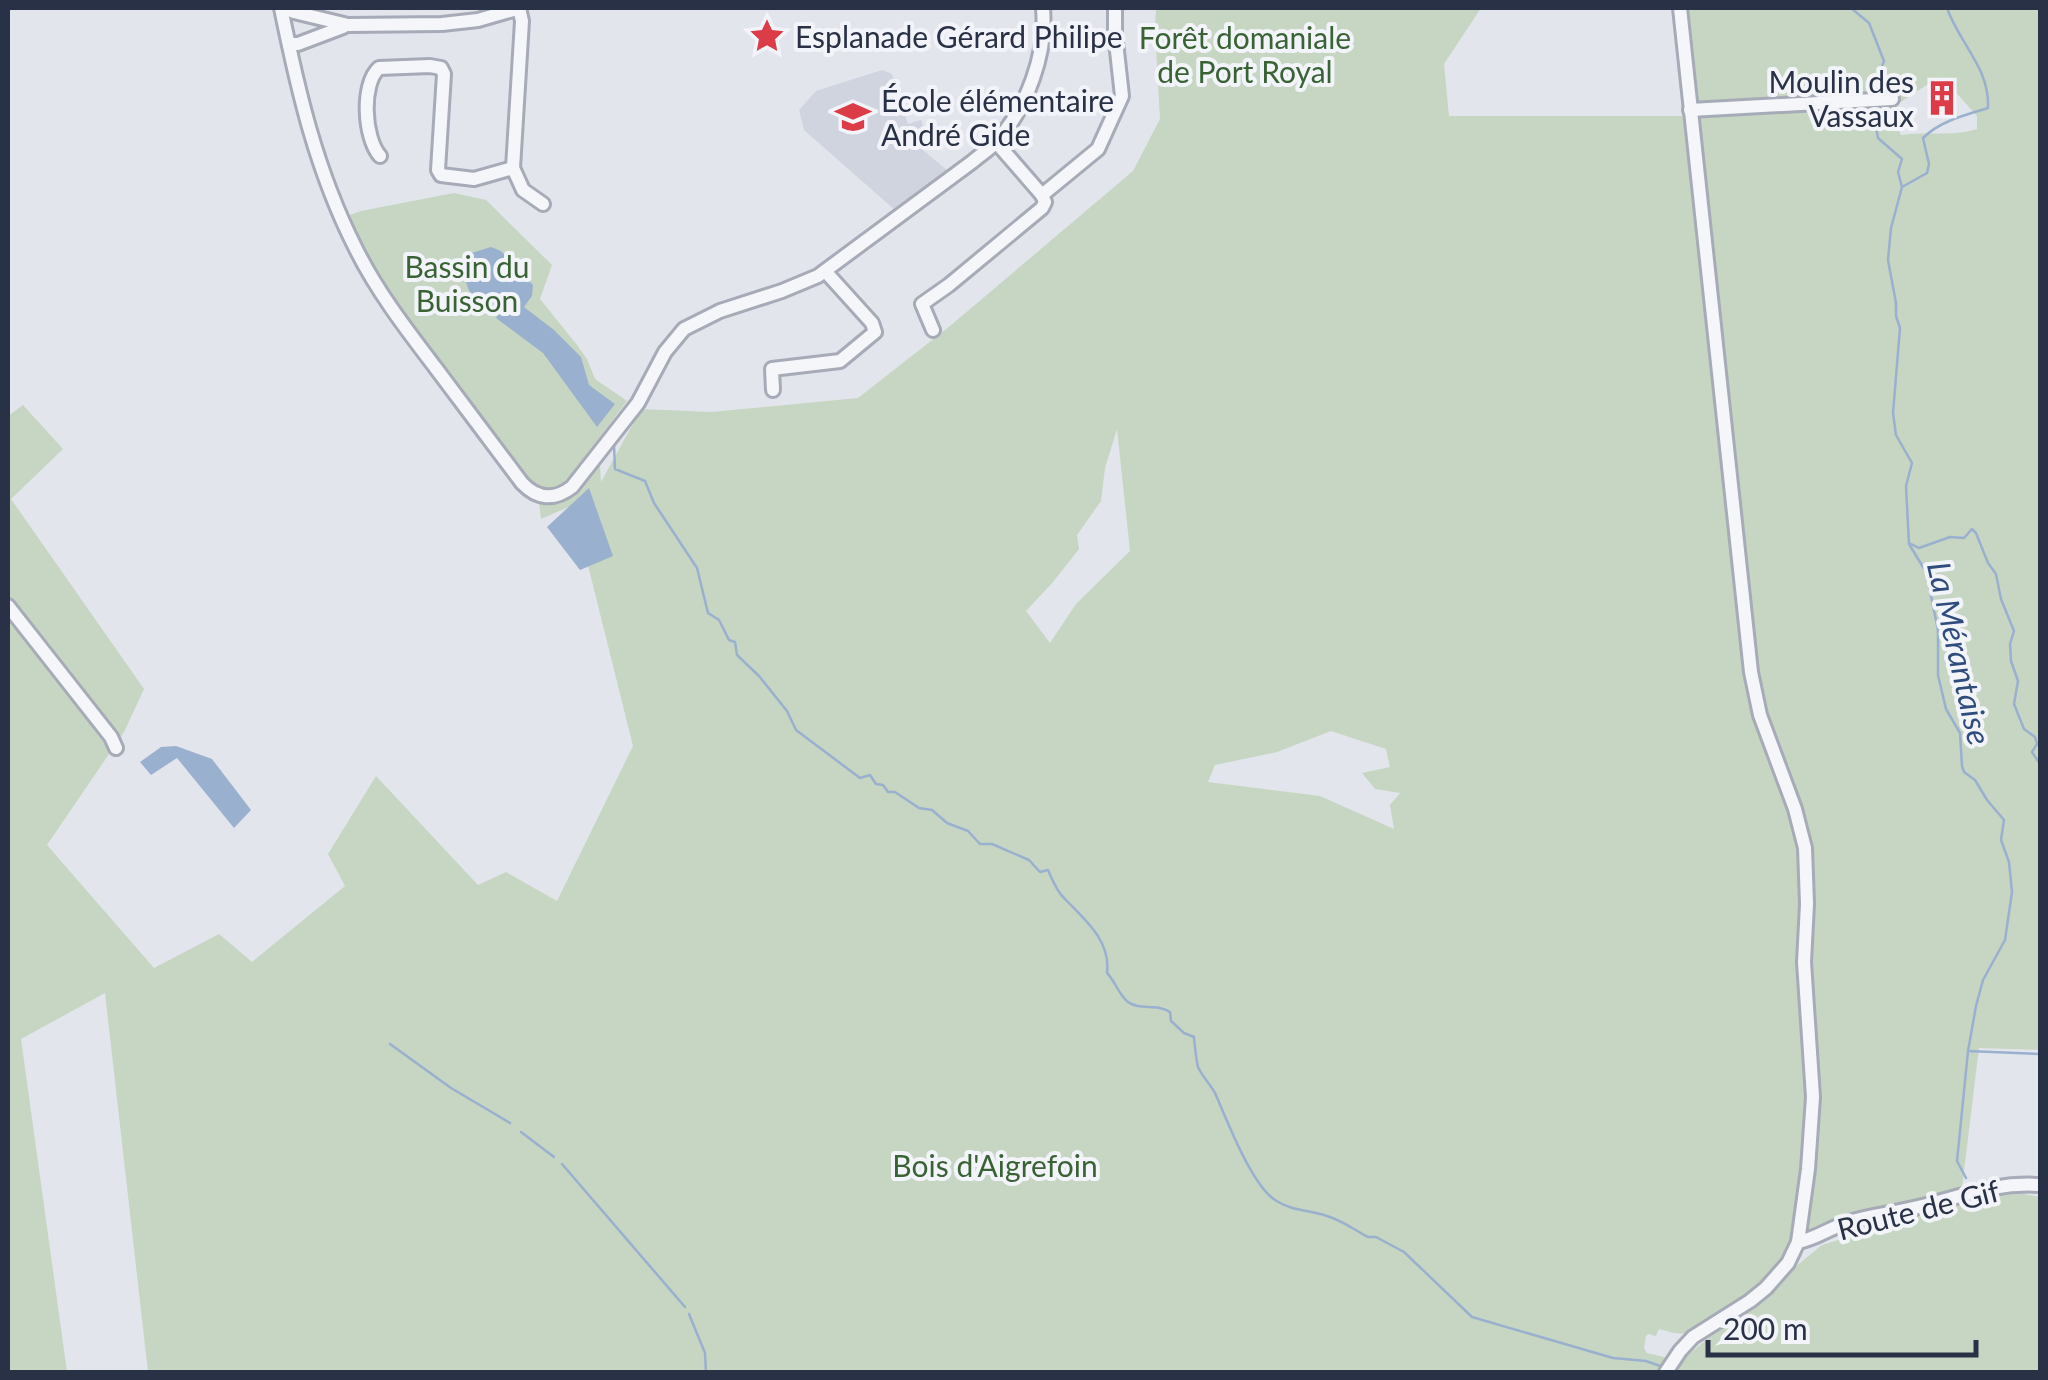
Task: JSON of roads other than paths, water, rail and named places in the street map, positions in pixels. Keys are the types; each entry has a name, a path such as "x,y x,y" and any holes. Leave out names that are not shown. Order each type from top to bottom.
{"street":[{"path":"284,8 348,25 460,22 517,8 522,22 512,168 523,190 542,204"},
{"path":"284,8 303,112 347,230 404,326 527,488 540,496 558,496 572,488 638,403 684,328 704,317 818,276 996,142 1021,106 1033,77 1041,40 1042,8"},
{"path":"1042,195 1098,149 1122,96 1115,8"},
{"path":"1666,1372 1692,1337 1750,1301 1792,1256 1798,1242 1813,1113 1804,962 1806,858 1800,824 1765,729 1751,672 1680,8"},
{"path":"289,44 348,25"},
{"path":"380,156 372,147 367,130 370,78 380,68 430,66 441,68 444,74 438,170 441,175 474,179 512,168"},
{"path":"1690,108 1892,99"},
{"path":"933,330 922,304 950,285 1045,202 996,142"},
{"path":"773,390 772,369 840,361 875,332 872,323 825,270"},
{"path":"8,606 111,736 116,748"},
{"name":"Route de Gif","path":"1798,1242 1848,1222 1913,1209 1965,1192 2040,1185"}],"water":[{"name":"Bassin du Buisson","path":"491,247 501,251 533,285 532,296 524,307 581,357 589,385 615,404 597,427 543,353 496,318 498,315 469,291 464,260 468,254"},
{"path":"589,488 613,556 580,570 547,527"},
{"path":"176,746 212,759 251,810 234,828 177,758 151,775 140,762 161,747"}],"waterway":[{"name":"La Mérantaise","path":"1851,8 1869,23 1884,61 1871,97"},
{"name":"La Mérantaise","path":"1902,187 1927,173 1929,164 1923,138 1945,123 1988,108 1984,80 1947,8"},
{"name":"La Mérantaise","path":"1872,105 1878,138 1902,159 1898,172 1902,187 1891,228 1888,260 1900,328 1893,413 1896,435 1912,463 1906,486 1909,544 1926,572 1938,630 1938,675 1946,709 1960,733 1964,772 1975,780 2004,820 2001,840 2009,862 2012,892 2005,940 1983,980 1968,1051 1957,1161 1966,1178"},
{"path":"614,445 615,469 645,481 654,503 697,568 708,613 719,620 729,640 735,642 737,655 787,711 796,730 860,778 870,775 888,792 895,792 919,808 932,810 947,823 968,831 980,844 992,844 1029,860 1040,872 1048,870 1061,895 1100,940 1107,973 1125,999 1133,1005 1170,1012 1171,1021 1194,1037 1198,1067 1215,1093 1257,1180 1275,1200 1332,1218 1404,1252 1472,1317 1613,1358 1663,1367"},
{"name":"La Mérantaise","path":"1911,544 1919,548 1950,537 1964,538 1972,529 1976,533 1996,574 2014,631 2010,644 2018,681 2014,704 2024,729 2035,737 2037,744 2032,752 2040,764"},
{"path":"390,1044 451,1088 510,1123"},
{"name":"La Mérantaise","path":"1968,1051 2040,1054"},
{"path":"521,1132 554,1157"},
{"path":"562,1164 685,1307"},
{"path":"689,1314 705,1353 706,1372"}],"place":[{"name":"Esplanade Gérard Philipe","path":"767,36"},
{"name":"Moulin des Vassaux","path":"1942,98"},
{"name":"École élémentaire André Gide","path":"853,117"}],"park label":[{"name":"Forêt domaniale de Port Royal","path":"1245,54"},
{"name":"Bois d'Aigrefoin","path":"995,1165"}]}
